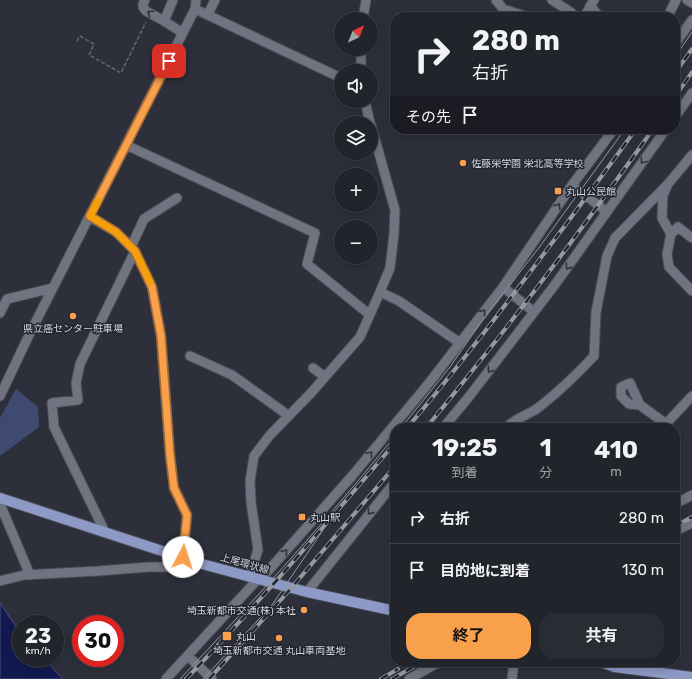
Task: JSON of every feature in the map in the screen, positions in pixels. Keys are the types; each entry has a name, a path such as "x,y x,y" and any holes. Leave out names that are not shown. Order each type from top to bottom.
{"main road":[{"name":"上尾環状線","path":"0,498 202,564 307,592 390,609"},
{"path":"615,667 692,678"}],"street":[{"path":"144,0 143,7 146,12 183,33"},
{"path":"164,21 173,0"},
{"path":"208,14 215,0"},
{"path":"364,12 366,0"},
{"path":"496,0 503,9 512,12"},
{"path":"552,0 570,12"},
{"path":"670,12 676,0"},
{"path":"687,0 692,3"},
{"path":"587,12 592,3"},
{"path":"592,3 597,12"},
{"path":"0,396 4,377 30,333 90,216 183,33 195,4 208,14 334,75"},
{"path":"680,37 692,20"},
{"path":"680,110 692,93"},
{"path":"397,423 503,287 572,185 610,134"},
{"path":"447,423 554,286 662,134"},
{"path":"126,145 315,233 307,264 370,315"},
{"path":"253,578 252,568 258,550 251,502 250,481 254,456 270,435 311,393 360,337 390,268 395,210 378,149"},
{"path":"510,423 534,410 572,380 594,356 596,312 607,256 615,238 668,184 692,155"},
{"path":"668,184 663,195 662,218 671,234"},
{"path":"572,185 607,212"},
{"path":"105,532 54,427 52,403 78,400 76,383 80,364 133,249 144,219 177,198"},
{"path":"90,216 116,232 133,249 152,287 161,336 174,488 187,515 183,557"},
{"path":"692,238 678,227 671,234 667,254 669,267 692,291"},
{"path":"503,287 534,312"},
{"path":"0,313 7,299 53,288"},
{"path":"380,292 399,301 460,343"},
{"path":"190,356 232,375 289,416"},
{"path":"313,368 325,377"},
{"path":"667,423 692,396"},
{"path":"640,404 661,423"},
{"path":"166,679 191,659 253,578 268,570 390,432"},
{"path":"307,592 390,488"},
{"path":"680,501 692,495"},
{"path":"0,504 30,575"},
{"path":"680,529 692,523"},
{"path":"0,582 24,575 149,567 181,567 202,564"},
{"path":"191,659 212,679"},
{"path":"409,679 430,667"},
{"path":"512,679 513,667"}],"path":[{"path":"78,41 80,36 94,44 89,55 121,73 147,22"}],"shaded area":[{"path":"16,389 38,407 39,427 0,456 0,418"},
{"path":"0,603 12,621 12,667 52,667 63,679 0,679"}],"tram line":[{"path":"680,50 692,32"},
{"path":"405,423 450,367 481,322 538,249 621,134"},
{"path":"180,679 290,560 390,442"},
{"path":"203,679 272,605 326,525"}],"railway":[{"path":"680,66 692,49"},
{"path":"680,90 692,72"},
{"path":"411,423 493,321 632,134"},
{"path":"430,423 543,280 649,134"},
{"path":"186,679 266,592 390,449"},
{"path":"209,679 287,593 390,472"},
{"path":"680,523 692,517"},
{"path":"392,679 413,667"},
{"path":"381,679 398,669"}],"slow traffic":[{"path":"98,201 90,216 116,232 135,251 150,282"}],"place":[{"name":"佐藤栄学園 栄北高等学校","path":"463,163"},
{"name":"丸山公民館","path":"558,191"},
{"name":"県立癌センター駐車場","path":"73,316"},
{"name":"丸山駅","path":"302,517"},
{"name":"埼玉新都市交通(株) 本社","path":"304,610"},
{"name":"丸山","path":"227,636"},
{"name":"埼玉新都市交通 丸山車両基地","path":"279,638"}],"route":[{"path":"169,61 90,216 116,232 135,251 152,287 161,336 174,488 187,515 183,557"}]}
